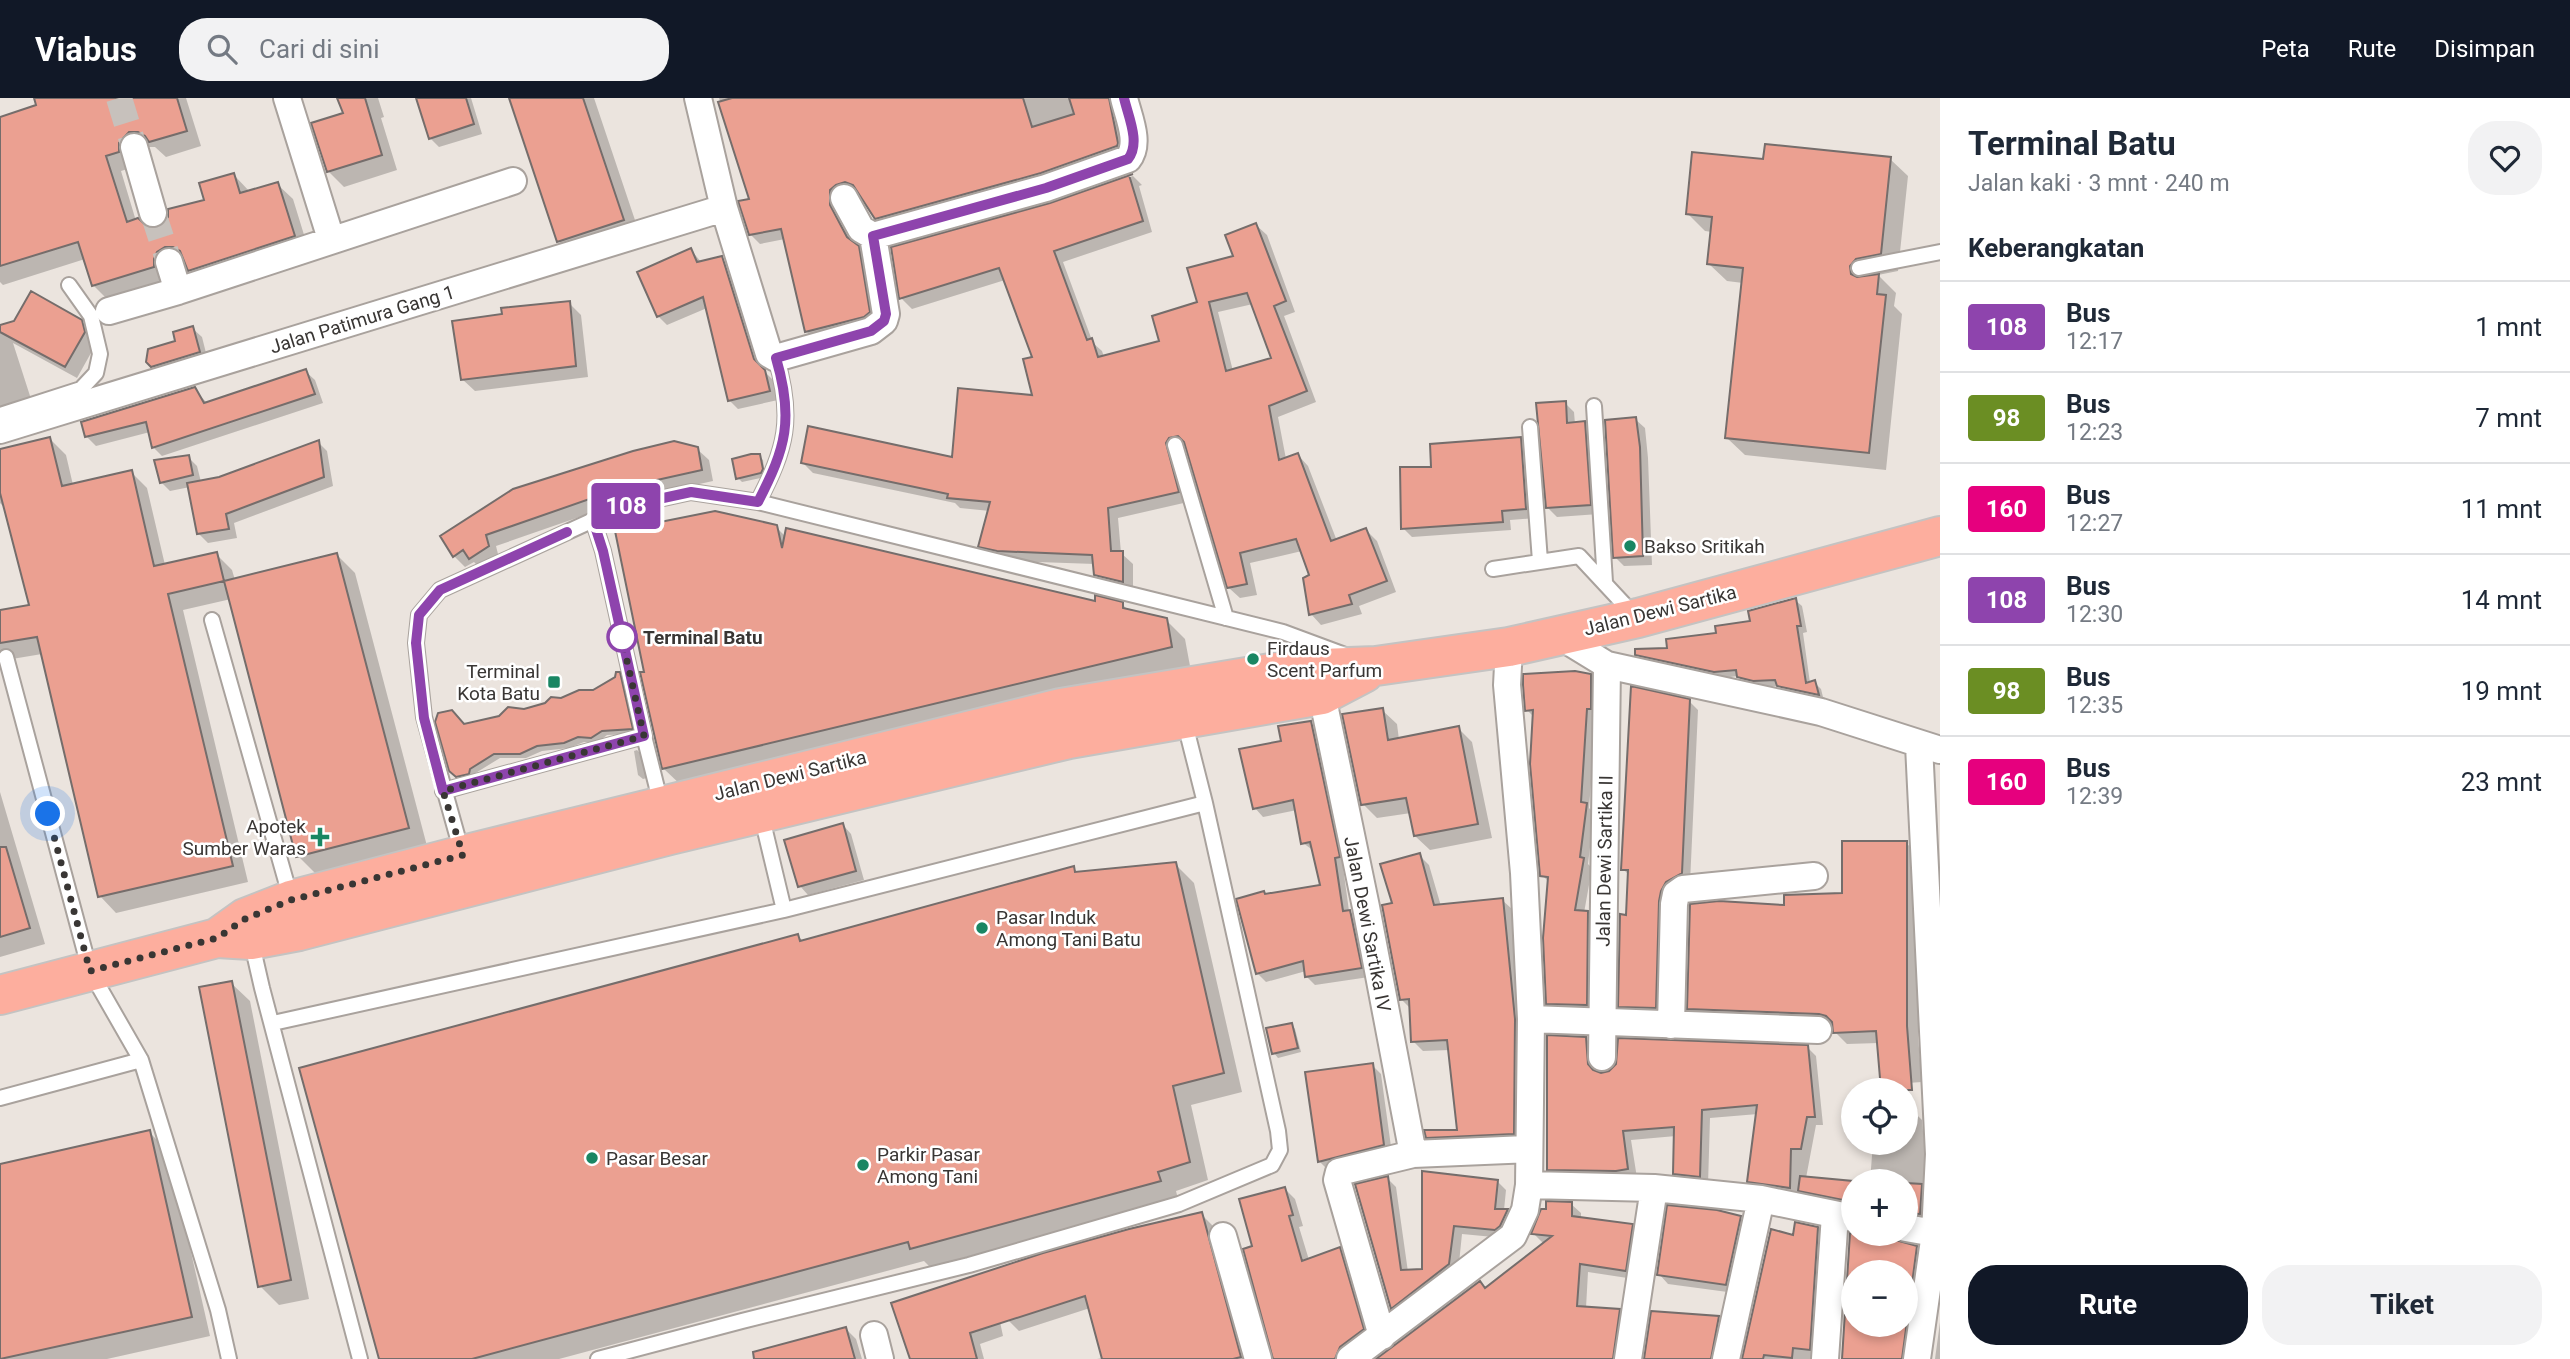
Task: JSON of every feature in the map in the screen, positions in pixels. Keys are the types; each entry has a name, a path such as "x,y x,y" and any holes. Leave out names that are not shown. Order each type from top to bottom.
{"main road":[{"name":"Jalan Dewi Sartika","path":"0,995 467,870 1295,669 1376,666 1509,647 1638,618 1940,536"},
{"name":"Jalan Dewi Sartika","path":"666,821 761,814 1065,724 1184,718 1322,695 1376,666"}],"street":[{"path":"698,98 724,208 769,354 778,364 871,331 884,321 886,314 873,236"},
{"path":"845,198 861,229 873,236 1046,188 1128,159 1135,145 1124,98"},
{"path":"292,99 331,239"},
{"path":"134,147 153,213"},
{"path":"109,311 513,181"},
{"name":"Jalan Patimura Gang 1","path":"0,430 724,208"},
{"path":"169,262 178,291"},
{"path":"1558,635 1607,664 1821,712 1930,748 1939,1154 1937,1234 1917,1359"},
{"path":"1352,1359 1513,1236 1525,1210 1530,1185 1531,1019 1524,873 1507,685 1509,647"},
{"name":"Jalan Dewi Sartika II","path":"1602,1057 1607,664"},
{"name":"Jalan Dewi Sartika IV","path":"1322,695 1366,907 1412,1154"},
{"path":"1671,1025 1676,894 1683,889 1814,876"},
{"path":"1531,1019 1818,1030"},
{"path":"1382,1336 1336,1175 1412,1154 1529,1149"},
{"path":"1530,1185 1654,1188 1761,1199 1841,1216"},
{"path":"1628,1359 1654,1188"},
{"path":"1726,1359 1761,1199"},
{"path":"1918,1230 1937,1234"},
{"path":"1223,1236 1258,1359"},
{"path":"1825,1359 1841,1239"}],"lane":[{"path":"1859,268 1940,252"},
{"path":"0,415 81,389 96,373 100,354 91,316 69,285"},
{"path":"758,502 778,463 787,418 778,364"},
{"path":"1594,406 1605,582"},
{"path":"1530,427 1541,561"},
{"path":"1175,445 1226,618"},
{"path":"467,870 424,718 416,643 419,615 440,590 622,507 691,492 758,502 1283,632 1376,666"},
{"path":"593,520 603,551 644,736 666,821"},
{"path":"1493,569 1579,556 1638,618"},
{"path":"212,620 295,916"},
{"path":"6,657 90,971 141,1060 218,1310 229,1359"},
{"path":"598,1359 969,1265 1179,1204 1272,1165 1280,1150 1278,1131 1184,718"},
{"path":"443,791 644,736"},
{"path":"272,1023 784,910 1205,803"},
{"path":"761,814 784,910"},
{"path":"238,932 272,1023 360,1359"},
{"path":"0,1098 141,1060"}],"building":[{"path":"34,98 177,98 187,131 149,142 138,132 129,132 119,143 119,152 106,156 127,222 138,218 149,228 158,228 168,217 168,209 204,200 199,183 234,173 240,193 278,182 295,236 188,271 180,251 165,247 157,252 154,267 92,286 78,242 0,266 0,117 36,105"},
{"path":"337,98 365,98 382,155 327,172 311,123 343,113"},
{"path":"416,98 466,98 474,124 429,139"},
{"path":"509,98 583,98 624,220 557,242"},
{"path":"732,98 1023,98 1032,127 1074,114 1069,98 1109,98 1118,143 1117,146 1041,173 875,219 853,185 845,182 836,185 830,190 830,205 847,237 859,246 870,312 864,317 805,332 781,229 749,235 738,201 749,199 718,102"},
{"path":"1765,144 1891,157 1881,254 1856,259 1850,266 1851,274 1857,277 1879,274 1877,294 1886,295 1869,453 1725,438 1743,268 1707,264 1712,217 1686,214 1692,152 1763,159"},
{"path":"1129,175 1143,221 1054,251 1087,340 1092,338 1098,357 1159,341 1152,316 1197,302 1187,268 1233,256 1225,235 1256,223 1286,301 1274,306 1307,391 1269,406 1279,460 1298,453 1331,541 1366,528 1387,581 1349,595 1352,604 1309,615 1303,578 1309,575 1296,539 1240,553 1247,584 1227,588 1184,442 1178,436 1169,438 1166,443 1179,492 1108,508 1111,551 1123,551 1123,582 1094,575 1092,555 997,551 978,547 990,502 947,498 948,494 801,463 808,426 952,457 958,388 1032,395 1023,359 1032,357 999,268 899,299 891,247 1050,203","holes":["1247,293 1271,358 1226,371 1209,302"]},
{"path":"691,248 697,262 722,256 754,359 765,370 770,391 728,401 703,297 657,317 637,272"},
{"path":"31,291 82,320 85,332 65,367 0,332 0,325 14,321"},
{"path":"570,301 576,366 461,380 452,321 502,314 501,308"},
{"path":"193,326 200,352 151,367 146,362 148,349 175,341 173,332"},
{"path":"306,369 315,394 152,448 146,422 85,437 81,422 195,387 204,403"},
{"path":"1566,401 1567,423 1585,421 1591,505 1546,508 1536,403"},
{"path":"1636,417 1640,447 1643,556 1613,558 1605,420"},
{"path":"50,437 62,486 132,470 154,566 217,552 224,581 168,594 233,866 98,897 37,637 0,643 0,610 29,605 0,493 0,449"},
{"path":"1521,437 1526,509 1502,511 1503,522 1401,529 1400,467 1431,467 1430,444"},
{"path":"319,440 324,477 226,514 229,529 197,534 187,483 219,477"},
{"path":"674,441 698,447 702,470 603,492 604,494 486,535 489,546 469,559 463,550 453,557 440,536 513,489 633,451"},
{"path":"760,454 763,469 761,473 736,479 732,459"},
{"path":"189,455 193,475 160,483 154,460"},
{"path":"715,511 777,525 782,548 786,528 1095,601 1095,595 1123,602 1123,608 1167,618 1172,647 662,769 640,672 644,672 615,531"},
{"path":"337,553 409,828 296,857 224,581"},
{"path":"1796,598 1801,626 1797,626 1806,683 1815,680 1819,695 1777,686 1775,680 1753,681 1737,677 1736,670 1714,672 1635,655 1635,649 1667,648 1666,639 1716,633 1715,626 1750,621 1748,611"},
{"path":"1575,671 1591,674 1591,709 1587,709 1581,802 1587,803 1580,857 1584,858 1575,910 1588,911 1587,1005 1546,1004 1543,938 1548,877 1540,876 1530,764 1533,710 1525,711 1523,674"},
{"path":"616,672 620,672 633,729 602,731 591,738 578,737 564,743 537,746 520,754 494,754 470,769 469,774 456,777 449,771 435,722 438,713 452,710 464,724 499,716 508,707 524,709 545,703 551,697 561,698 579,690 593,690 615,677"},
{"path":"1631,686 1690,699 1682,873 1666,882 1659,901 1656,1008 1618,1007 1620,914 1626,915 1628,870 1621,870"},
{"path":"1383,708 1388,740 1459,726 1478,824 1414,836 1406,798 1361,805 1342,714"},
{"path":"1311,721 1340,857 1335,858 1343,911 1350,910 1362,968 1305,977 1303,961 1256,974 1236,899 1264,891 1265,894 1320,885 1310,842 1301,844 1293,800 1253,809 1239,749 1281,741 1278,726"},
{"path":"843,823 856,871 798,887 784,840"},
{"path":"1842,841 1907,841 1907,1026 1911,1078 1880,1078 1876,1031 1833,1033 1832,1022 1819,1014 1687,1009 1690,904 1719,901 1784,905 1784,895 1842,893"},
{"path":"0,847 6,847 30,928 0,937"},
{"path":"1420,853 1434,905 1503,898 1515,1019 1514,1134 1426,1138 1424,1130 1457,1130 1447,1040 1411,1042 1409,999 1400,1000 1382,905 1392,903 1380,864"},
{"path":"1176,862 1224,1073 1173,1086 1190,1162 1158,1172 1161,1181 910,1249 908,1242 472,1359 379,1359 299,1068 798,934 800,941 1074,866 1075,872"},
{"path":"232,981 291,1280 258,1287 199,987"},
{"path":"1292,1023 1298,1048 1272,1054 1266,1028"},
{"path":"1547,1035 1586,1037 1588,1064 1601,1073 1609,1071 1616,1064 1618,1038 1808,1045 1815,1117 1807,1117 1801,1149 1791,1149 1790,1188 1747,1182 1757,1105 1702,1110 1700,1177 1673,1174 1674,1127 1623,1131 1628,1169 1547,1170"},
{"path":"1373,1063 1384,1145 1318,1162 1305,1072"},
{"path":"150,1130 192,1317 0,1359 0,1164"},
{"path":"1422,1171 1498,1180 1495,1209 1508,1209 1500,1226 1495,1230 1454,1226 1449,1264 1391,1309 1355,1184 1388,1176 1401,1270 1422,1269"},
{"path":"1800,1176 1841,1180 1841,1200 1798,1191"},
{"path":"1918,1184 1922,1184 1918,1214"},
{"path":"1285,1187 1293,1215 1289,1216 1302,1261 1340,1247 1364,1329 1340,1347 1335,1359 1273,1359 1243,1249 1252,1246 1239,1199"},
{"path":"1546,1201 1572,1202 1572,1216 1633,1224 1626,1271 1580,1264 1577,1306 1620,1309 1613,1359 1376,1359 1480,1281 1485,1288 1552,1236 1531,1234 1541,1209 1546,1209"},
{"path":"1667,1205 1717,1210 1741,1216 1726,1285 1657,1275"},
{"path":"1202,1212 1241,1357 1102,1359 1085,1296 970,1333 977,1359 910,1359 891,1303 1043,1253"},
{"path":"1795,1222 1818,1227 1810,1350 1793,1348 1792,1358 1764,1355 1763,1359 1742,1359 1771,1229 1793,1235"},
{"path":"1849,1246 1917,1246 1915,1260 1848,1260"},
{"path":"1651,1311 1719,1316 1711,1359 1644,1359"},
{"path":"846,1327 855,1359 754,1359 753,1352"},
{"path":"1843,1337 1905,1337 1902,1359 1842,1359"}],"tunnel":[{"path":"119,98 134,147"},
{"path":"153,213 169,262"}],"bus line":[{"name":"108","path":"567,532 440,590 419,615 416,643 424,718 443,791 644,736 603,551 593,520 622,507 691,492 758,502 778,463 785,438 787,418 776,358 871,331 884,321 886,314 873,236 1046,188 1128,159 1135,145 1124,98"}],"place":[{"name":"Bakso Sritikah","path":"1630,546"},
{"name":"Terminal Batu","path":"622,637"},
{"name":"Firdaus Scent Parfum","path":"1253,659"},
{"name":"Terminal Kota Batu","path":"554,682"},
{"name":"Apotek Sumber Waras","path":"320,837"},
{"name":"Pasar Induk Among Tani Batu","path":"982,928"},
{"name":"Pasar Besar","path":"592,1158"},
{"name":"Parkir Pasar Among Tani","path":"863,1165"}],"route":[{"path":"48,814 90,971 217,938 245,919 291,900 463,855 443,791 644,736 620,630 622,637"}]}
